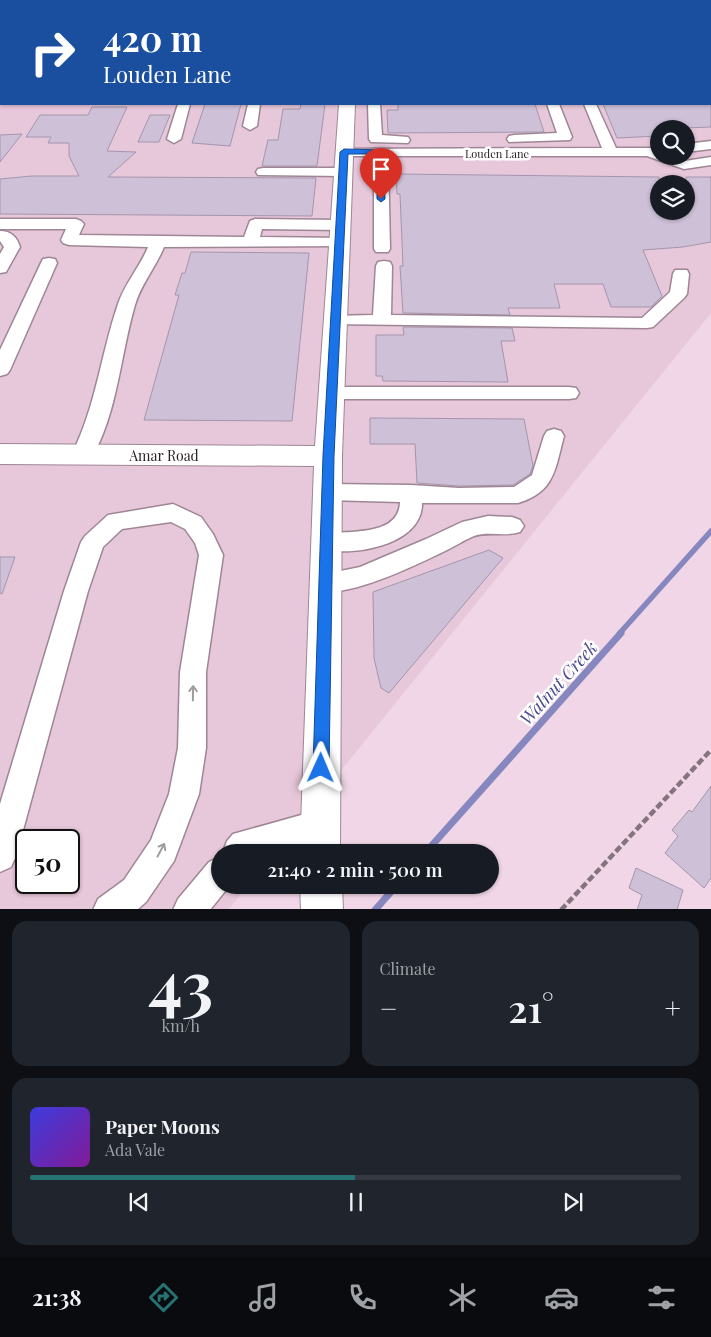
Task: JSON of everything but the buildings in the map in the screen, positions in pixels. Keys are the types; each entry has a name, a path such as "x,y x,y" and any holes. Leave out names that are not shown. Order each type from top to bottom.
{"main road":[{"path":"320,844 328,456 347,105"},
{"name":"Amar Road","path":"0,454 328,456"},
{"path":"321,894 322,909"}],"street":[{"path":"174,139 184,105"},
{"path":"250,126 254,105"},
{"path":"374,105 382,156 382,249"},
{"path":"553,105 565,137 585,153"},
{"path":"590,105 611,153"},
{"path":"462,148 472,140 565,137"},
{"path":"695,147 711,145"},
{"name":"Louden Lane","path":"263,172 344,154 382,156 462,148 585,153 650,153"},
{"name":"Louden Lane","path":"695,165 711,161"},
{"path":"0,224 76,224 69,240 158,242 251,240 306,233 340,233"},
{"path":"0,236 10,240 12,246 0,268"},
{"path":"82,454 95,433 127,302 154,255 158,242"},
{"path":"0,370 49,263"},
{"path":"382,320 384,266"},
{"path":"335,320 647,323 678,294 681,274"},
{"path":"331,393 569,392"},
{"path":"327,492 411,493 459,496 518,495 536,485 542,478 554,436"},
{"path":"326,542 361,541 379,537 393,531 403,525 412,510 411,493"},
{"path":"0,856 76,592 93,542 116,520 173,514 192,523 206,540 211,555 193,672 192,748 184,794 163,850 135,891 111,909"},
{"path":"325,583 363,576 434,546 470,528 488,525 512,526"},
{"path":"190,909 211,884"}],"path":[{"path":"562,909 711,750"}],"shaded area":[{"path":"0,105 711,105 711,313 281,844 211,844 211,894 242,894 229,909 0,909"}],"waterway":[{"name":"Walnut Creek","path":"619,634 711,531"},
{"name":"Walnut Creek","path":"433,844 621,633"},
{"name":"Walnut Creek","path":"376,909 389,894"}],"route":[{"path":"321,768 328,456 344,152 380,152 381,199"}]}
